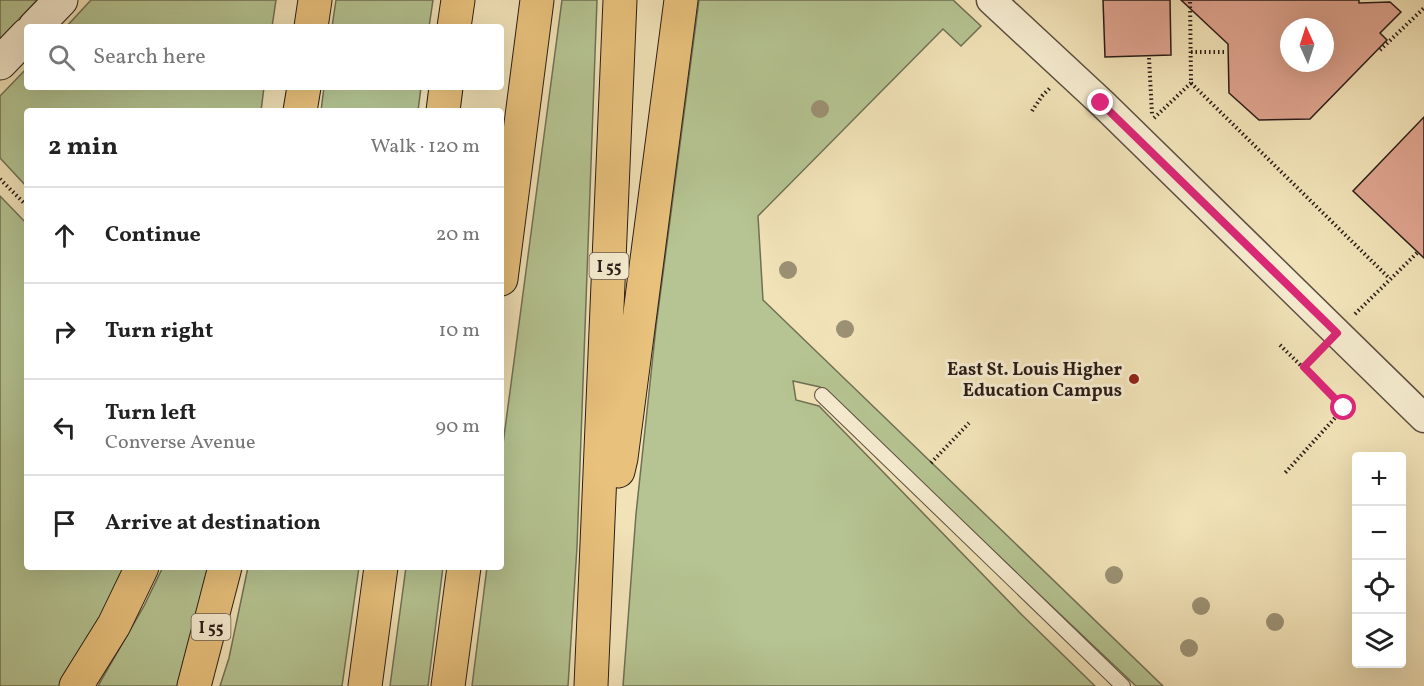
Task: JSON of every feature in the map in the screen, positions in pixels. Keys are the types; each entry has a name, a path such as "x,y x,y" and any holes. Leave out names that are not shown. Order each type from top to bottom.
{"highway":[{"path":"311,24 315,0"},
{"path":"454,24 458,0"},
{"path":"504,256 537,0"},
{"name":"I 55","path":"591,686 620,0"},
{"path":"598,532 621,458 681,0"},
{"path":"443,108 446,90"},
{"path":"76,686 114,625 141,570"},
{"name":"I 55","path":"194,686 224,570"},
{"path":"365,686 381,570"},
{"path":"448,686 464,570"}],"street":[{"path":"38,24 61,0"},
{"path":"991,0 1143,128 1337,333 1424,418"},
{"path":"0,63 24,38"}],"lane":[{"path":"822,395 1124,686"}],"path":[{"path":"1190,0 1191,83 1389,278"},
{"path":"1380,50 1424,8"},
{"path":"1191,52 1225,52"},
{"path":"1143,128 1149,58"},
{"path":"1143,128 1191,83"},
{"path":"0,179 24,203"},
{"path":"1304,367 1389,278 1417,253"},
{"path":"1280,345 1344,408 1285,473"},
{"path":"931,463 969,423"}],"green space":[{"path":"0,0 37,0 0,39"},
{"path":"91,0 276,0 272,24 69,24"},
{"path":"336,0 433,0 429,24 332,24"},
{"path":"562,0 597,0 577,547 568,686 472,686 487,570 504,570 504,436"},
{"path":"699,0 953,0 981,26 961,46 943,29 758,216 763,300 1163,686 1136,686 820,387 793,381 796,400 819,406 1022,615 1095,686 623,686 636,514 656,327"},
{"path":"24,71 24,90 264,90 261,108 24,108 24,184 0,158 0,96"},
{"path":"324,90 421,90 418,108 321,108"},
{"path":"0,196 24,221 24,570 126,570 61,686 0,686"},
{"path":"162,570 211,570 181,686 98,686 144,606"},
{"path":"247,570 359,570 342,686 220,686 229,658"},
{"path":"406,570 443,570 428,686 390,686"}],"building":[{"path":"1103,0 1170,0 1171,55 1105,57"},
{"path":"1181,0 1359,0 1359,3 1390,2 1401,12 1380,33 1387,40 1310,119 1259,120 1229,93 1228,44"},
{"path":"1424,117 1424,258 1353,191"}],"place":[{"name":"East St. Louis Higher Education Campus","path":"1134,379"}],"route":[{"path":"1101,103 1337,333 1304,367 1344,408"}]}
